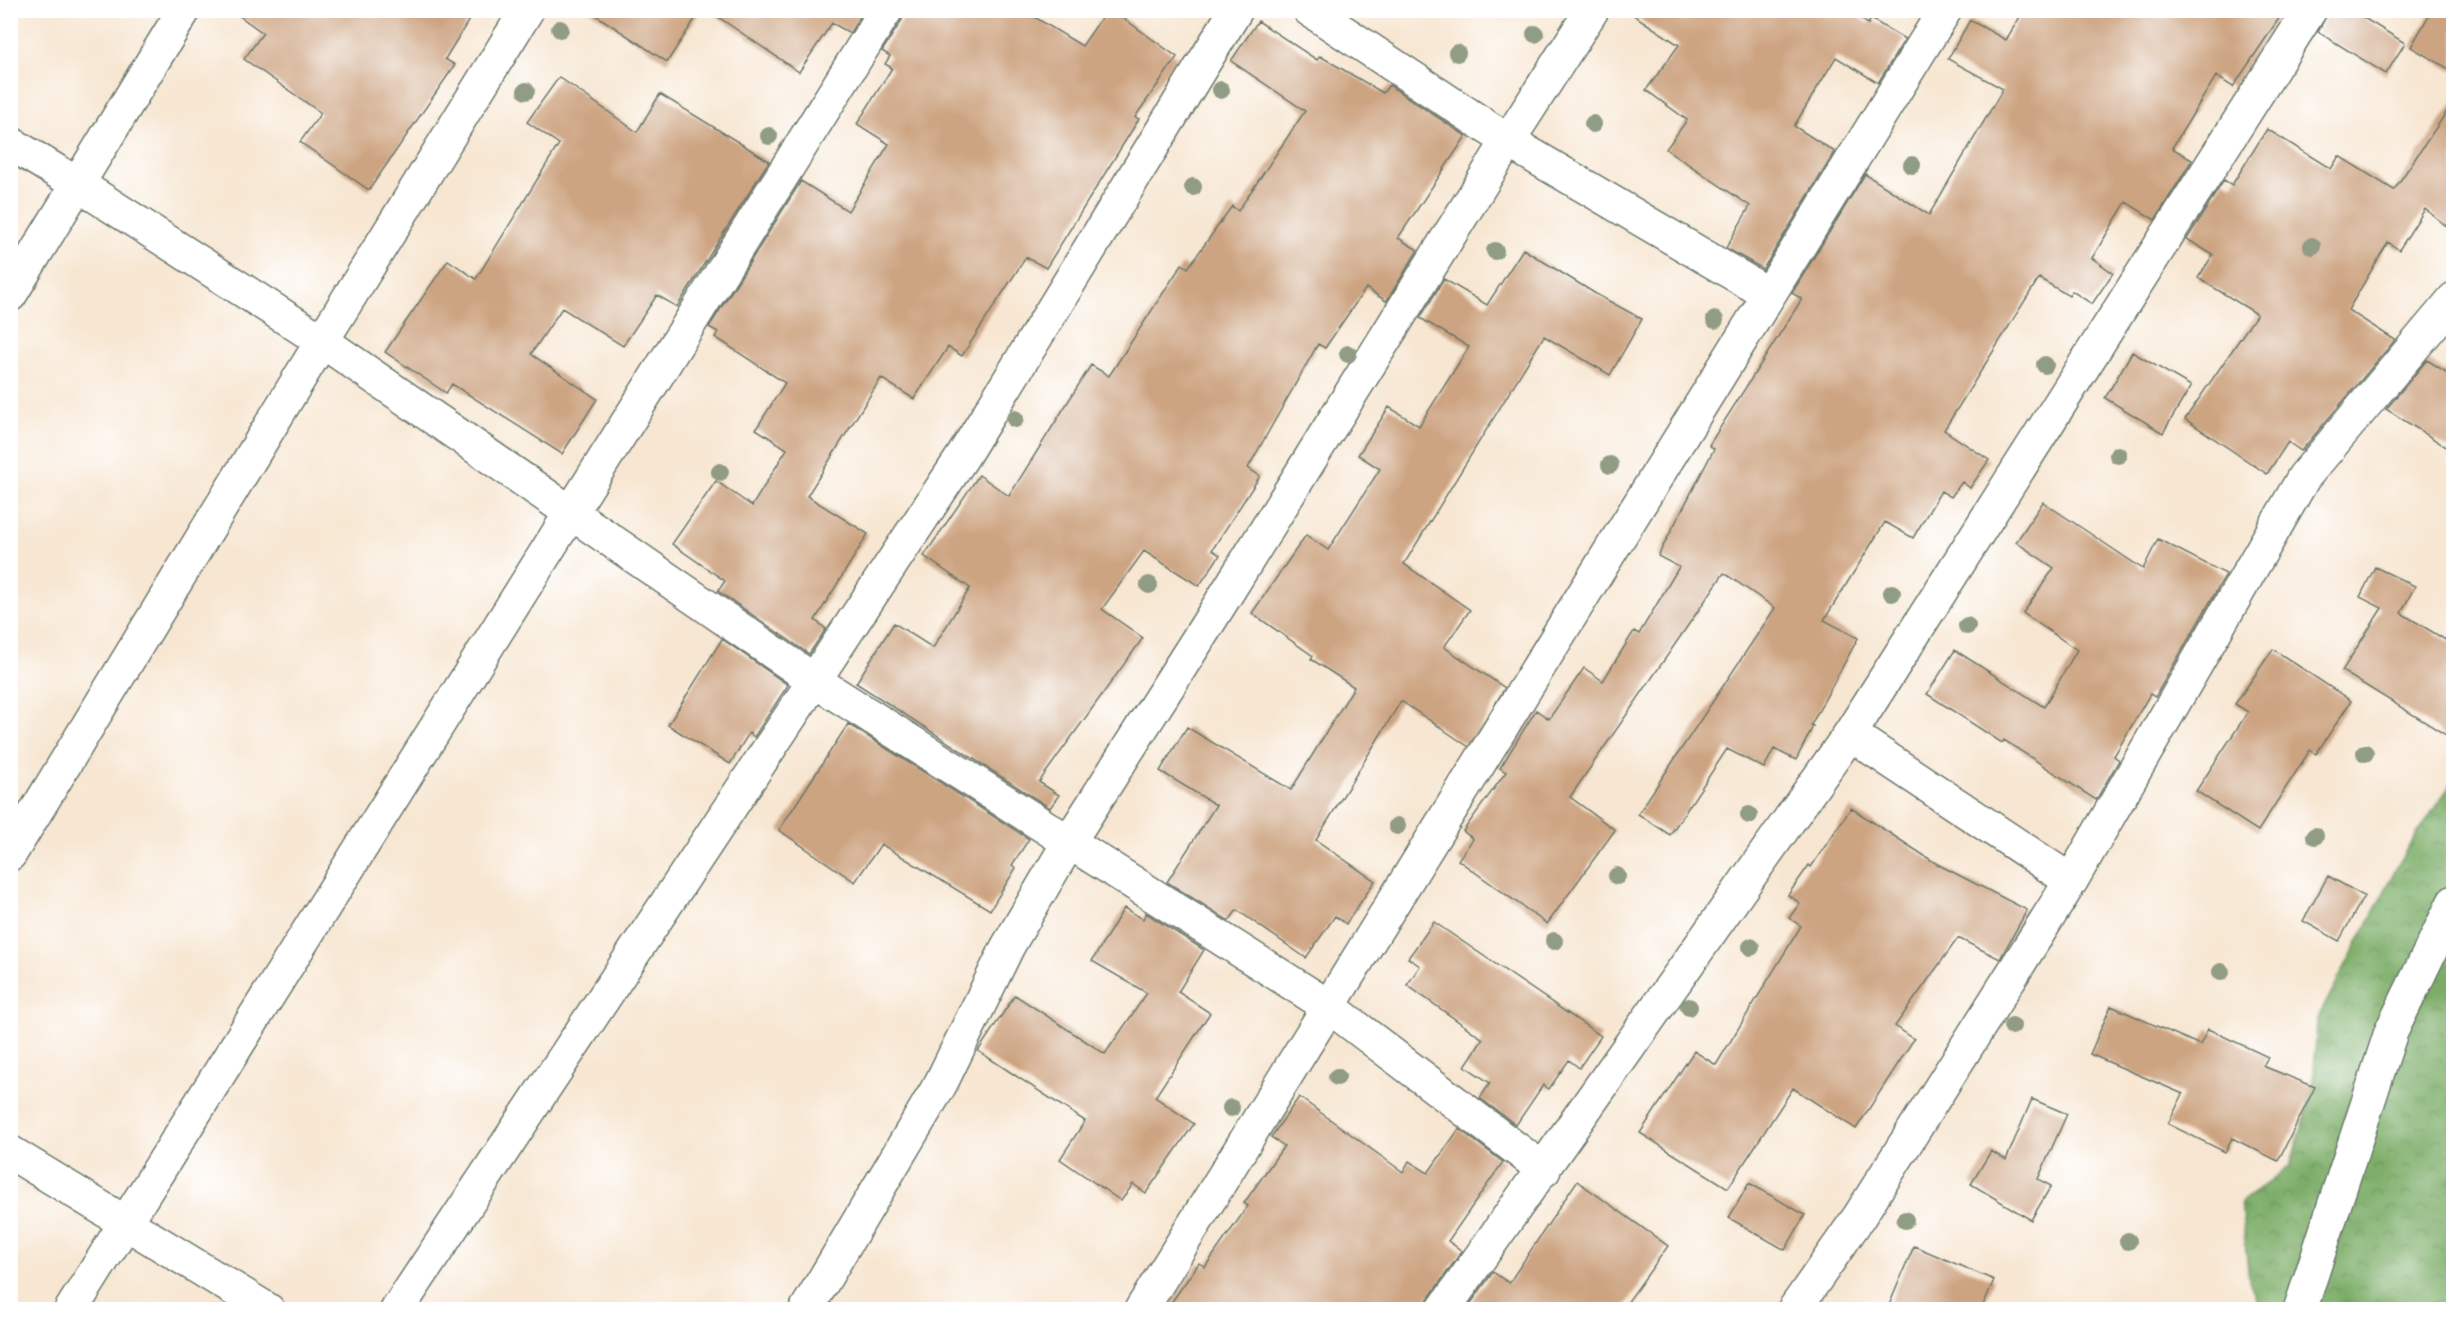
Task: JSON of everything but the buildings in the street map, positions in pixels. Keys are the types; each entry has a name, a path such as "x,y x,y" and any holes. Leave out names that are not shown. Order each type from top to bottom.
{"street":[{"path":"10,295 184,10"},
{"path":"10,854 322,341 527,10"},
{"path":"71,1310 886,10"},
{"path":"397,1310 963,456 1236,10"},
{"path":"1310,10 1508,141 1768,294"},
{"path":"806,1310 941,1083 1008,946 1069,842 1592,10"},
{"path":"1141,1310 1331,1008 1768,294 1945,10"},
{"path":"1443,1310 1850,735 2310,10"},
{"path":"10,143 322,341 569,514 815,681 1331,1008 1544,1170"},
{"path":"1794,1310 1859,1217 2071,881 2304,477 2454,299"},
{"path":"1850,735 2071,881"},
{"path":"2300,1310 2391,1032 2454,902"},
{"path":"10,1152 268,1310"}],"green space":[{"path":"2453,781 2453,1309 2260,1309 2249,1280 2241,1202 2290,1166 2313,1092 2317,1020 2405,852"}]}
